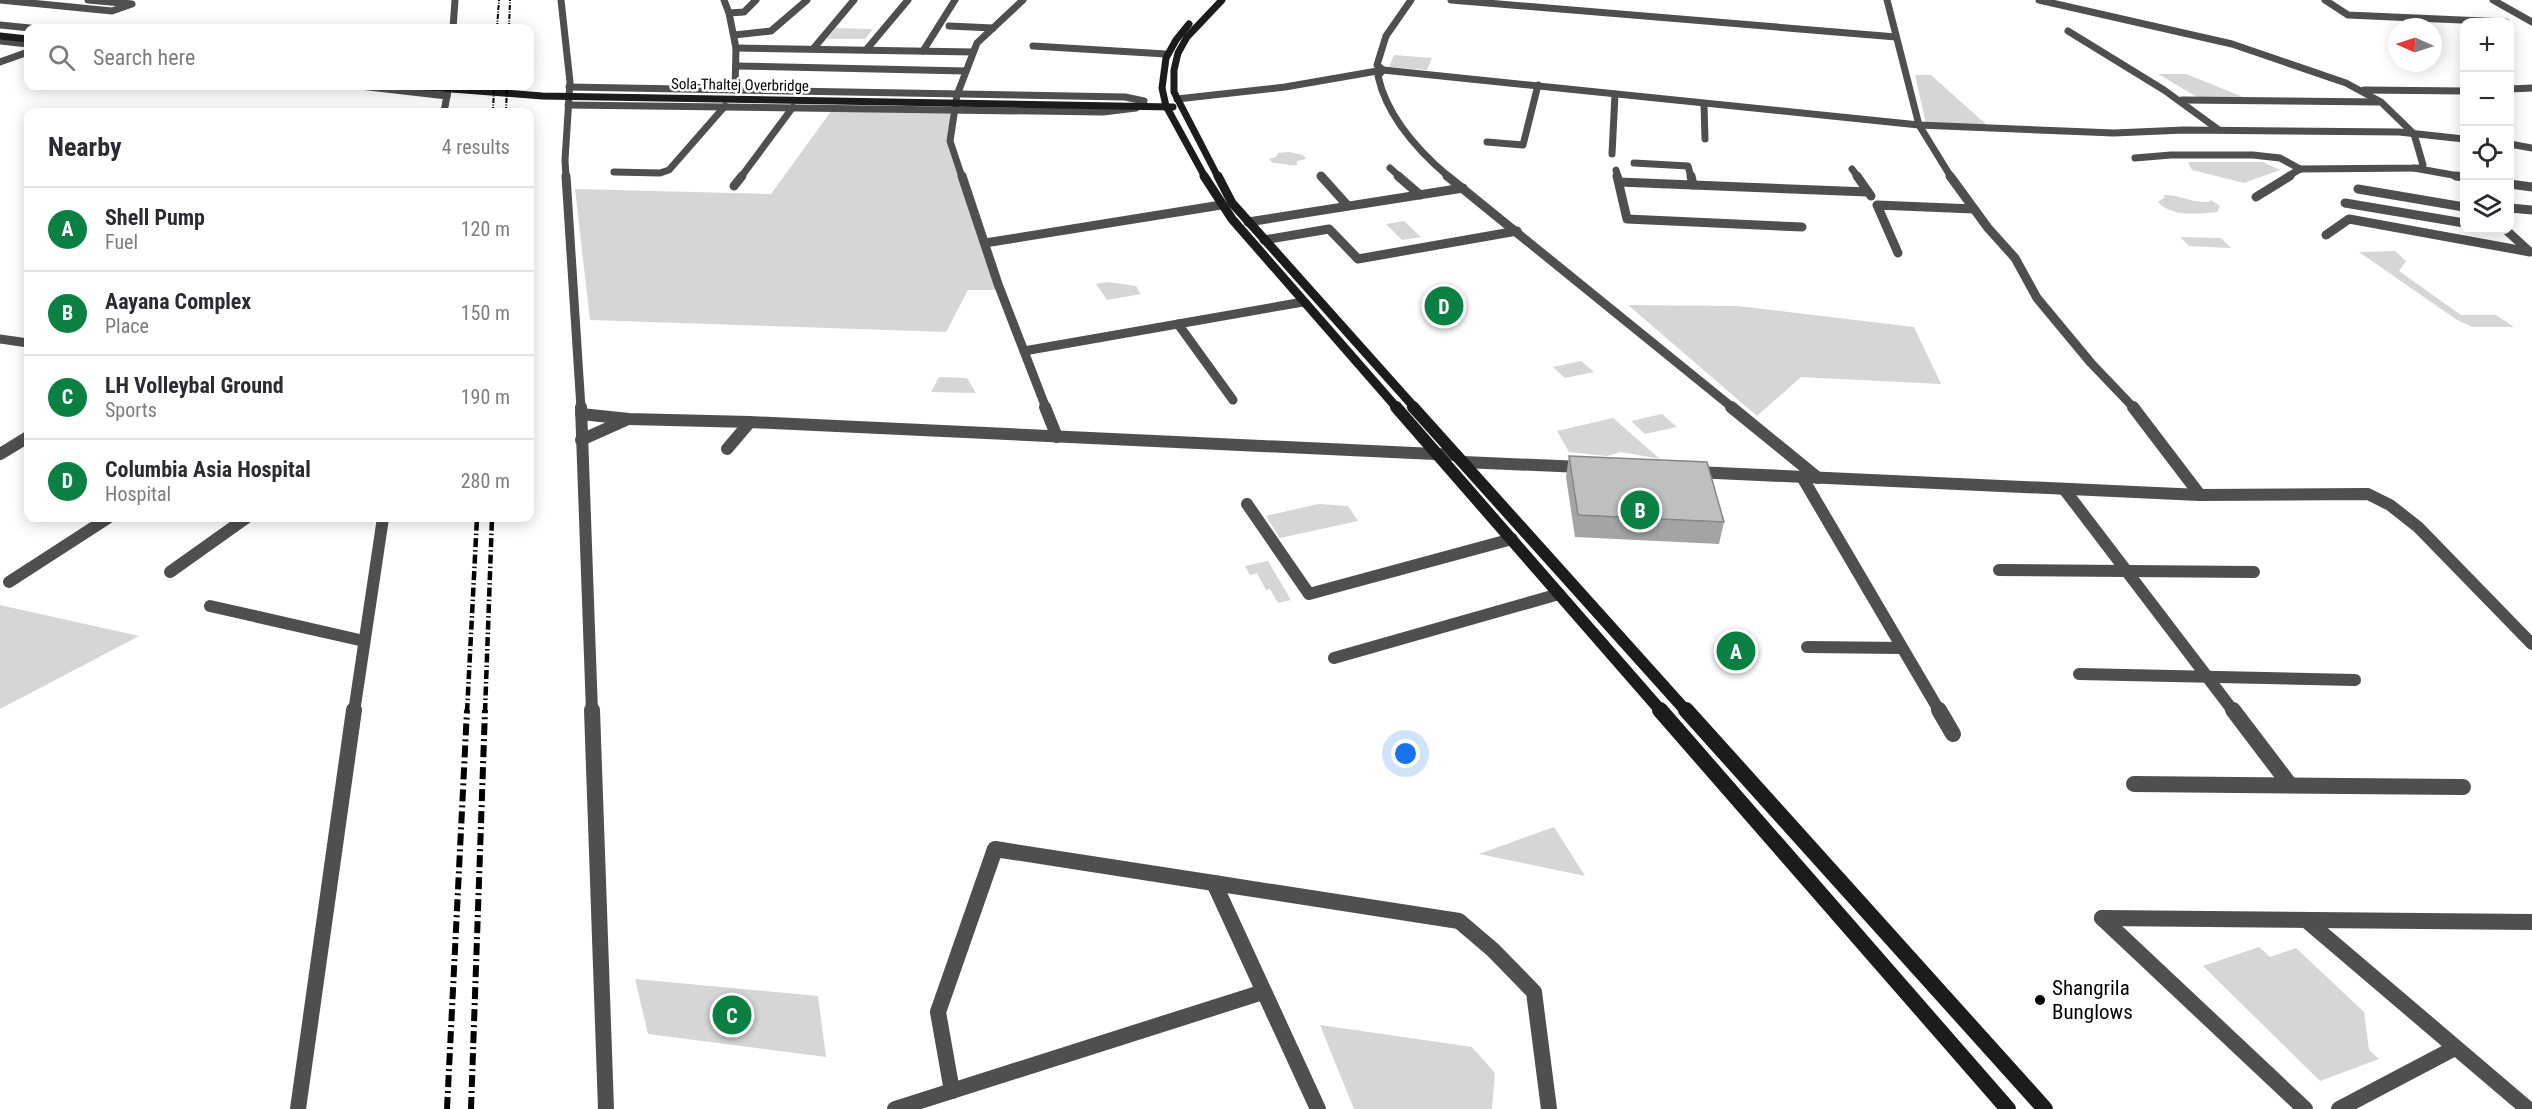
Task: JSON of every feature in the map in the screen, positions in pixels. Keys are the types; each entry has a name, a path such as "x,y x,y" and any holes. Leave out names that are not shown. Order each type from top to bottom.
{"main road":[{"path":"1212,0 1177,37 1166,54 1164,70 1173,103 1221,205 2008,1109"},
{"path":"1222,0 1187,37 1178,53 1173,103 1221,184 1248,222 2045,1109"},
{"path":"0,30 24,33"},
{"path":"0,36 24,39"},
{"name":"Sola-Thaltej Overbridge","path":"534,88 1068,102"},
{"name":"Sola-Thaltej Overbridge","path":"465,90 542,96 1068,102"},
{"path":"1068,102 1173,103"},
{"path":"1068,102 1136,108 1173,103"}],"street":[{"path":"0,0 112,11 132,4 88,0"},
{"path":"453,24 455,0"},
{"path":"561,0 569,87 565,160 581,414 606,1109"},
{"path":"724,0 736,48 735,90"},
{"path":"729,13 744,12 756,0"},
{"path":"734,35 771,31 807,0"},
{"path":"813,49 854,0"},
{"path":"866,50 908,0"},
{"path":"923,51 955,0"},
{"path":"1023,0 977,43 957,94 950,141 1057,437"},
{"path":"1383,70 1377,65 1386,36 1411,0"},
{"path":"1451,0 1896,37"},
{"path":"1887,0 1919,125 1953,182 2015,258 2037,298 2091,363 2137,411 2200,495"},
{"path":"2039,0 2232,44 2325,75 2360,90 2381,102 2414,134 2422,165 2420,168 2300,168 2280,158 2253,155 2171,155 2134,158"},
{"path":"2325,0 2348,15 2460,20"},
{"path":"2493,0 2532,23"},
{"path":"2521,23 2532,23"},
{"path":"0,25 24,27"},
{"path":"949,26 993,28"},
{"path":"2068,31 2127,64 2182,100 2219,130"},
{"path":"0,40 24,43"},
{"path":"1033,46 1166,54"},
{"path":"736,48 973,52"},
{"path":"0,62 24,53"},
{"path":"736,66 966,71"},
{"path":"1173,103 1383,70 1919,125 2114,133 2219,130 2414,134 2460,139"},
{"path":"1383,70 1378,76 1379,86 1390,111 1415,145 1446,175 1818,478"},
{"path":"1487,142 1523,146 1538,85"},
{"path":"569,87 1125,97 1144,101"},
{"path":"2514,89 2532,88"},
{"path":"395,90 447,96"},
{"path":"445,108 448,90"},
{"path":"2360,90 2460,91"},
{"path":"1612,154 1615,94"},
{"path":"2182,100 2381,102"},
{"path":"1704,104 1705,139"},
{"path":"568,105 1103,112 1136,108"},
{"path":"614,172 660,173 669,170 724,106"},
{"path":"734,186 793,107"},
{"path":"2514,145 2532,147"},
{"path":"1634,163 1688,165 1693,185"},
{"path":"1390,168 1420,195"},
{"path":"2256,197 2300,168"},
{"path":"2414,168 2460,176"},
{"path":"1852,169 1877,205 1898,253"},
{"path":"1616,170 1627,219 1802,226"},
{"path":"1321,176 1348,206"},
{"path":"1619,182 1868,192"},
{"path":"2514,185 2532,187"},
{"path":"1248,222 1463,188"},
{"path":"2358,189 2460,206"},
{"path":"2345,203 2460,222"},
{"path":"985,243 1221,205"},
{"path":"1877,205 1974,209"},
{"path":"2514,208 2532,210"},
{"path":"2326,235 2349,219 2531,253"},
{"path":"1264,240 1329,229 1358,259 1517,231"},
{"path":"2510,234 2531,253"},
{"path":"1024,351 1304,302"},
{"path":"1178,324 1233,400"},
{"path":"0,339 24,343"},
{"path":"581,414 629,419 750,422 1438,455 1460,459 1592,468"},
{"path":"581,440 629,419"},
{"path":"727,449 750,422"},
{"path":"0,454 24,439"},
{"path":"1685,472 2200,495 2368,494 2390,505 2418,527 2532,644"},
{"path":"1802,477 1953,734"},
{"path":"2064,489 2290,785"},
{"path":"1248,504 1309,594 1512,539"},
{"path":"9,582 102,522"},
{"path":"170,572 240,522"},
{"path":"298,1109 382,522"},
{"path":"1999,570 2254,572"},
{"path":"1334,658 1559,594"},
{"path":"210,606 364,641"},
{"path":"1807,647 1902,648"},
{"path":"2079,674 2355,680"},
{"path":"2134,784 2463,787"},
{"path":"952,1091 938,1012 995,849 1459,921 1493,950 1534,992 1549,1109"},
{"path":"1214,883 1318,1109"},
{"path":"2305,1109 2102,918 2532,922"},
{"path":"2306,920 2528,1109"},
{"path":"896,1109 1263,992"},
{"path":"2339,1109 2455,1048"}],"shaded area":[{"path":"836,28 873,29 865,39 827,39"},
{"path":"1394,55 1432,58 1427,70 1389,67"},
{"path":"2158,74 2186,74 2243,97 2197,97"},
{"path":"1915,75 1931,75 1989,127 1926,124"},
{"path":"832,110 951,112 947,142 997,290 968,290 946,332 590,320 575,189 771,194"},
{"path":"1289,152 1303,155 1306,159 1297,161 1297,165 1293,165 1273,163 1269,159 1276,157 1278,153"},
{"path":"2188,162 2263,162 2280,170 2244,183 2192,170"},
{"path":"2163,195 2203,202 2211,200 2220,206 2217,212 2193,214 2177,212 2163,207 2158,202 2165,197"},
{"path":"1404,221 1421,237 1402,240 1386,224"},
{"path":"2180,237 2221,238 2231,248 2189,246"},
{"path":"2395,251 2406,261 2399,271 2461,315 2496,315 2514,327 2473,327 2457,320 2359,252"},
{"path":"1108,282 1136,286 1141,294 1107,300 1096,284"},
{"path":"1628,305 1737,306 1914,327 1941,384 1801,377 1757,416"},
{"path":"1581,361 1594,372 1565,378 1553,367"},
{"path":"939,377 967,378 976,393 931,392"},
{"path":"1662,414 1677,427 1645,434 1631,421"},
{"path":"1613,418 1660,459 1621,452 1607,456 1569,452 1557,431"},
{"path":"1318,504 1348,506 1358,521 1280,538 1266,516"},
{"path":"1268,561 1291,600 1278,603 1270,589 1266,590 1257,573 1250,575 1245,566"},
{"path":"0,605 139,636 0,709"},
{"path":"1554,827 1585,876 1479,854"},
{"path":"2259,947 2270,957 2296,948 2364,1012 2369,1050 2379,1059 2320,1081 2203,966"},
{"path":"635,979 818,996 826,1057 648,1034"},
{"path":"1320,1025 1472,1047 1495,1073 1492,1109 1354,1109"}],"building":[{"path":"1569,456 1707,462 1724,522 1578,515"}],"railway":[{"path":"497,24 499,0"},
{"path":"509,24 510,0"},
{"path":"493,108 494,90"},
{"path":"506,108 507,90"},
{"path":"467,712 477,522"},
{"path":"485,712 492,522"},
{"path":"447,1109 467,710"},
{"path":"471,1109 485,710"}],"place":[{"name":"Columbia Asia Hospital","path":"1444,306"},
{"name":"Aayana Complex","path":"1640,510"},
{"name":"Shell Pump","path":"1736,651"},
{"name":"Shangrila Bunglows","path":"2040,1000"},
{"name":"LH Volleybal Ground","path":"732,1015"}]}
